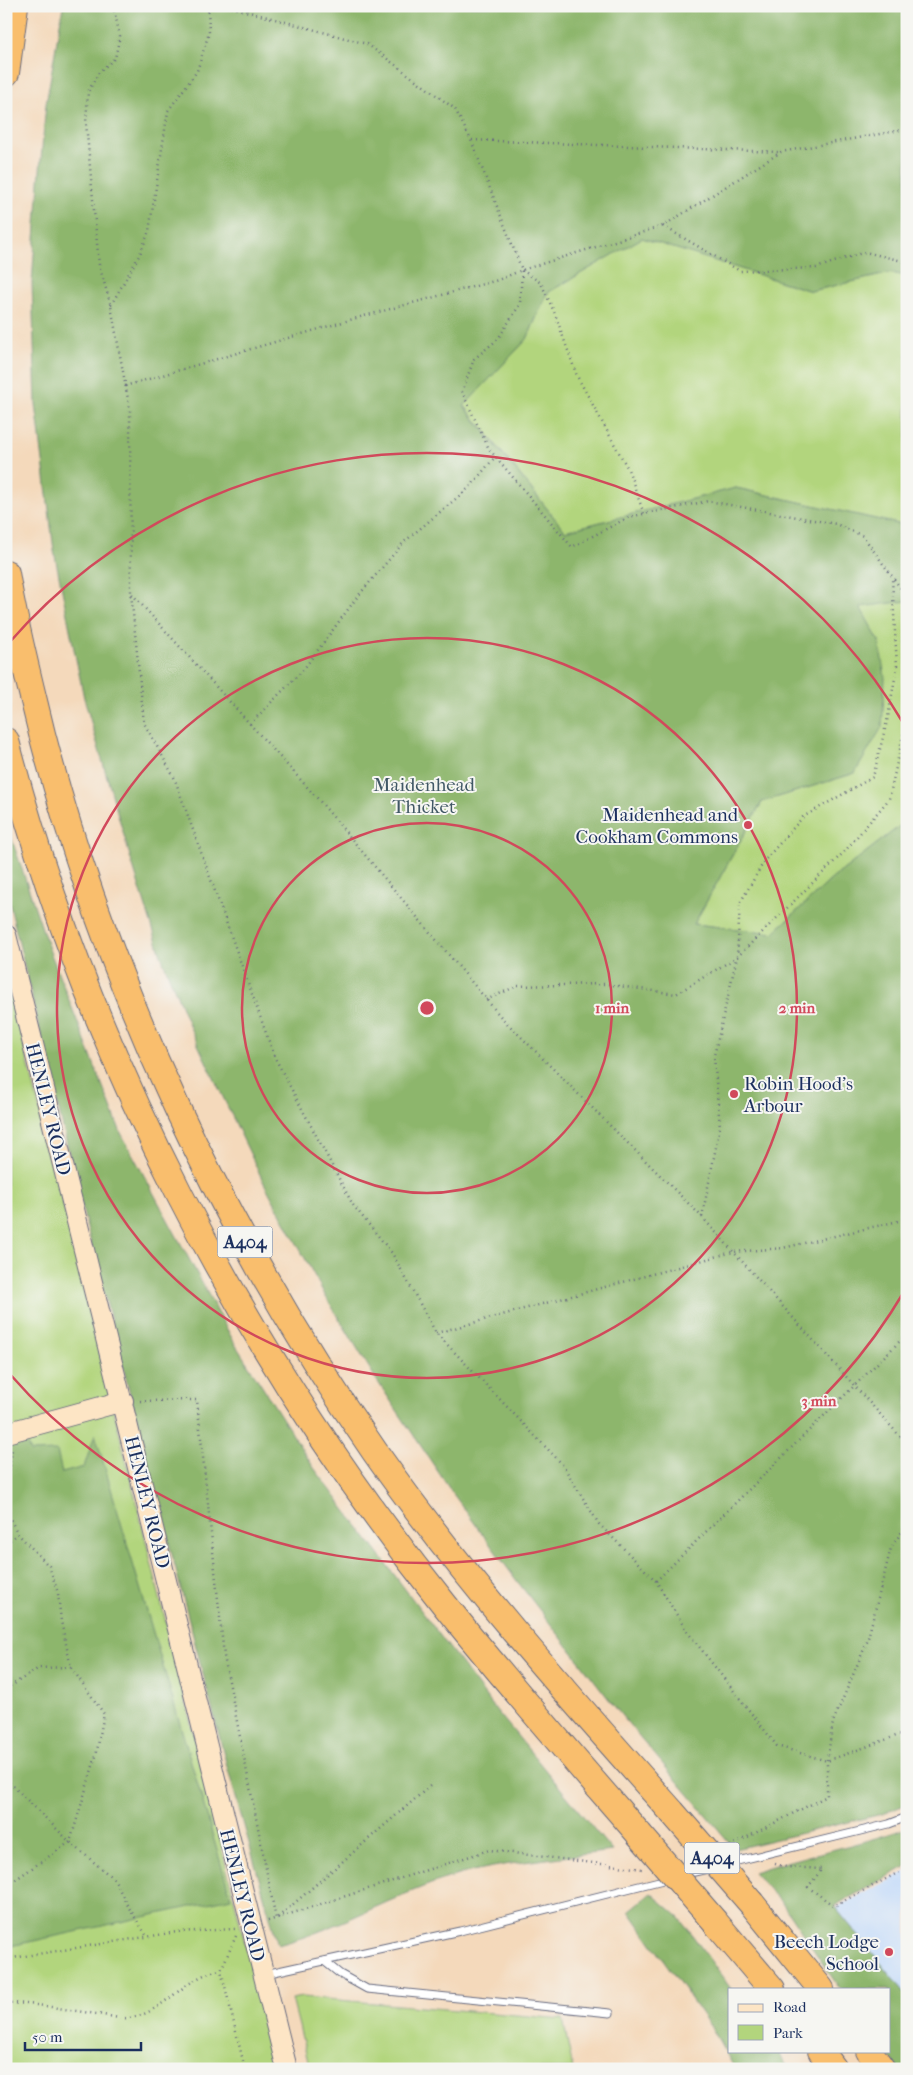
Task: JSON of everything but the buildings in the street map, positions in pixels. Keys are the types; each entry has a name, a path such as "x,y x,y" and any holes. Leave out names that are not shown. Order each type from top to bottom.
{"highway":[{"path":"6,73 15,6"},
{"name":"A404","path":"6,573 16,627 52,772 94,909 162,1074 215,1185 251,1254 329,1382 375,1452 427,1523 540,1663 752,1904 820,1988"},
{"name":"A404","path":"6,740 40,855 84,986 167,1167 249,1319 339,1461 437,1595 556,1739 771,1988"},
{"path":"822,2052 834,2069"},
{"path":"870,2052 882,2069"}],"street":[{"name":"HENLEY ROAD","path":"6,935 123,1401 286,2069"},
{"path":"9,1440 123,1401"}],"lane":[{"path":"262,1975 460,1931 890,1824 907,1817"},
{"path":"324,1961 340,1974 368,1989 610,2013"}],"path":[{"path":"113,6 120,36 115,58 99,72 88,92 86,123 99,265 111,306 130,410 131,593 144,723 174,777 275,1058 354,1205 392,1252 436,1333 562,1464 599,1524 656,1581 686,1630 777,1746 827,1761 907,1732"},
{"path":"111,306 140,254 149,232 168,111 197,71 209,33 208,6"},
{"path":"227,6 367,44 455,109 472,140 522,270 520,304 498,339 474,359 462,392 489,449 572,547 628,517 708,500 836,524 863,536 907,597"},
{"path":"472,140 780,152 907,129"},
{"path":"125,386 353,318 498,280 522,270 663,226 780,152"},
{"path":"663,226 740,271 816,268 865,252 907,262"},
{"path":"522,270 541,283 555,314 577,376 628,469 644,514"},
{"path":"250,724 303,670 358,596 404,542 470,487 495,457"},
{"path":"702,1217 720,1127 714,1056 737,957 740,904 765,860 803,817 873,777 888,717 897,667 892,576"},
{"path":"131,593 318,799 501,1017 702,1217 907,1444"},
{"path":"486,1000 517,986 604,984 676,994 737,957 845,851 889,799 907,717"},
{"path":"436,1333 733,1252 783,1248 907,1219"},
{"path":"656,1581 907,1334"},
{"path":"123,1401 197,1400 224,1656 276,1919"},
{"path":"6,1506 9,1440"},
{"path":"6,1510 18,1534 49,1566 58,1593 61,1621 71,1667 104,1714 96,1756 70,1842 6,1886"},
{"path":"907,1524 891,1548 868,1642 833,1722 827,1761 827,1796 730,1846 753,1857 786,1867 822,1869 808,1887 834,1906 907,1868"},
{"path":"6,1543 18,1534"},
{"path":"6,1689 39,1668 71,1667"},
{"path":"6,1779 70,1842 115,1880 126,1903 148,1938"},
{"path":"276,1919 430,1786"},
{"path":"250,1926 489,1850 642,1869"},
{"path":"6,1959 177,1932 238,1929 221,1970 246,2069"},
{"path":"6,2002 34,2003 128,2018 153,2009 196,1979 211,1972 221,1970"}],"shaded area":[{"name":"Beech Lodge School","path":"907,1871 907,1995 835,1908"}],"green space":[{"name":"Maidenhead Thicket","path":"63,6 907,6 907,276 891,273 811,291 642,238 547,293 527,339 464,406 565,531 736,488 907,526 907,601 860,607 879,641 885,678 882,727 855,773 762,802 694,924 773,933 833,878 901,825 907,814 907,1804 882,1814 735,1849 622,1716 517,1581 451,1491 376,1379 326,1297 264,1183 192,1032 163,961 84,698 54,551 36,404 32,283 46,104"},
{"path":"642,238 811,291 891,273 907,276 907,526 736,488 565,531 464,405 527,339 547,293"},
{"path":"907,601 907,814 901,825 833,878 773,933 694,924 762,802 855,773 879,641 859,606"},
{"path":"6,822 49,949 121,1133 235,1344 314,1468 496,1710 612,1851 507,1864 448,1878 328,1928 278,1945 227,1766 87,1228 6,889"},
{"path":"6,973 276,2069 6,2069"},
{"path":"95,1434 231,1898 6,1947 6,1445 25,1439 30,1452 57,1451 62,1473 84,1467"},
{"path":"907,1828 907,1866 834,1906 907,1995 907,2069 899,2069 887,2052 890,2052 890,1988 839,1988 782,1903 753,1872"},
{"path":"651,1893 680,1918 730,1988 728,1988 728,2052 778,2052 789,2069 735,2069 713,2030 629,1911"},
{"path":"303,1997 563,2019 573,2069 310,2069 292,1999"}],"place":[{"name":"Maidenhead and Cookham Commons","path":"748,825"},
{"name":"Robin Hood's Arbour","path":"734,1094"},
{"name":"Beech Lodge School","path":"889,1952"}]}
